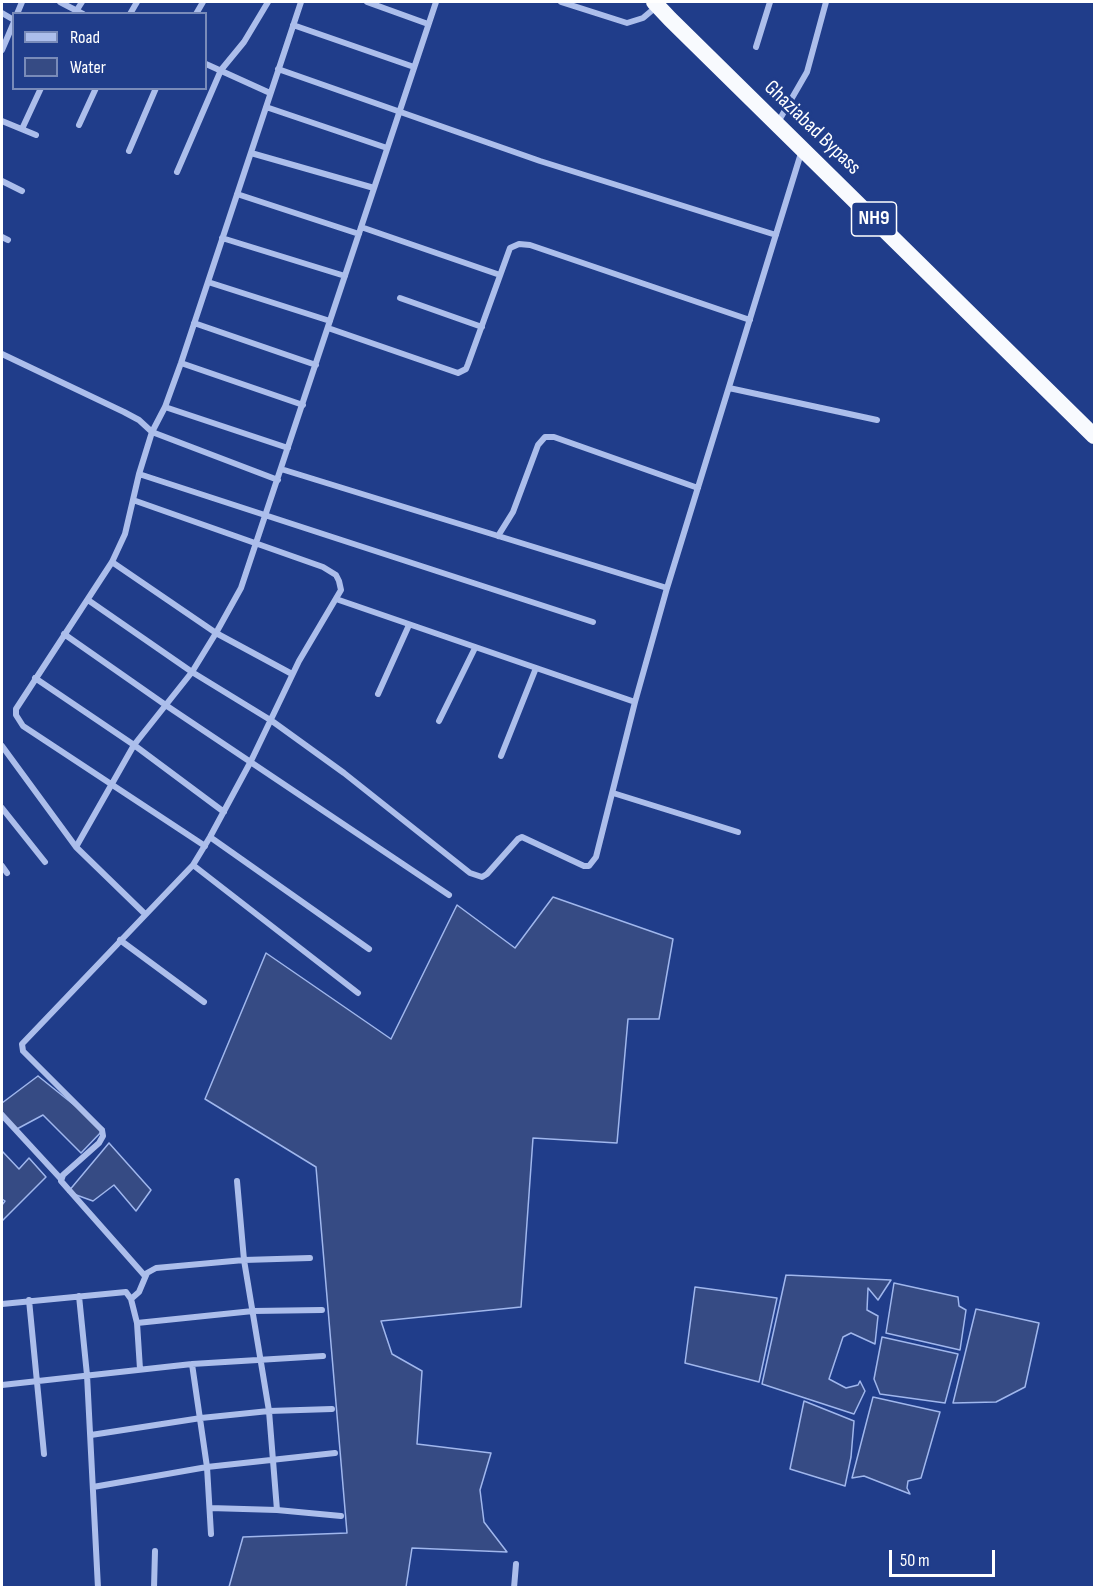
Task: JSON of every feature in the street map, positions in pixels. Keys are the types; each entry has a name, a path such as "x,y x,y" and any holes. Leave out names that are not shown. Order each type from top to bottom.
{"highway":[{"name":"Ghaziabad Bypass","path":"658,3 776,124 1095,436"}],"street":[{"path":"60,2 76,12"},
{"path":"177,172 221,70 244,42 268,2"},
{"path":"205,846 111,786 18,722 16,709 112,562 124,534 152,432 165,407 181,363 301,2"},
{"path":"367,2 428,24"},
{"path":"76,848 134,745 192,672 241,588 436,2"},
{"path":"561,2 627,23 643,18 658,3"},
{"path":"756,47 770,2"},
{"path":"776,124 807,72 826,2"},
{"path":"293,25 414,67"},
{"path":"2,50 12,26"},
{"path":"207,64 270,93"},
{"path":"278,69 540,161 776,235"},
{"path":"22,129 39,90"},
{"path":"80,125 95,90"},
{"path":"129,151 155,90"},
{"path":"266,107 387,148"},
{"path":"2,121 36,135"},
{"path":"88,600 192,672 272,721 344,773 477,876 487,874 522,837 584,866 589,866 596,857 635,702 667,588 802,149"},
{"path":"251,153 374,188"},
{"path":"2,181 22,191"},
{"path":"237,195 360,230 500,275"},
{"path":"222,238 345,276"},
{"path":"208,282 458,373 466,369 510,248 519,244 530,245 750,320"},
{"path":"400,298 482,327"},
{"path":"194,323 316,365"},
{"path":"2,354 124,412 139,420 152,432 278,480"},
{"path":"181,363 303,405"},
{"path":"729,388 877,420"},
{"path":"165,407 288,448"},
{"path":"498,536 513,512 538,445 545,437 554,437 698,488"},
{"path":"281,469 667,588"},
{"path":"139,474 593,622"},
{"path":"61,1179 99,1143 103,1136 102,1130 23,1051 22,1044 193,865 272,721 292,674 341,590 336,575 324,567 133,500"},
{"path":"112,562 216,633 292,674"},
{"path":"336,599 635,702"},
{"path":"378,694 409,625"},
{"path":"64,634 449,895"},
{"path":"439,721 475,648"},
{"path":"501,756 536,668"},
{"path":"35,678 134,745 224,812"},
{"path":"2,746 76,848 145,914"},
{"path":"613,793 738,832"},
{"path":"2,808 45,862"},
{"path":"210,837 369,949"},
{"path":"193,865 358,993"},
{"path":"2,866 7,873"},
{"path":"120,940 204,1002"},
{"path":"2,1115 145,1276"},
{"path":"237,1181 244,1260 269,1411 277,1510"},
{"path":"131,1299 139,1292 149,1271 159,1268 244,1260 310,1258"},
{"path":"2,1304 121,1292 129,1295 137,1323 140,1370"},
{"path":"80,1296 91,1435 99,1587"},
{"path":"29,1300 44,1454"},
{"path":"137,1323 253,1311 322,1310"},
{"path":"2,1385 192,1364 323,1356"},
{"path":"192,1364 207,1467 210,1534"},
{"path":"91,1435 201,1418 269,1411 332,1409"},
{"path":"93,1487 207,1467 335,1452"},
{"path":"210,1508 277,1510 341,1516"},
{"path":"154,1587 155,1551"},
{"path":"514,1587 516,1564"}],"water":[{"path":"553,897 673,939 659,1019 628,1019 617,1143 533,1138 521,1307 381,1321 392,1354 422,1371 417,1444 491,1453 480,1490 484,1522 507,1552 412,1548 406,1587 229,1587 243,1537 347,1533 316,1167 205,1099 266,953 391,1039 457,905 515,948"},
{"path":"38,1076 104,1129 81,1153 43,1115 15,1130 2,1112 2,1103"},
{"path":"109,1143 151,1190 136,1211 114,1185 93,1201 68,1192"},
{"path":"2,1151 19,1169 29,1158 46,1177 2,1221 2,1205 5,1201 2,1199"},
{"path":"786,1275 891,1280 878,1300 868,1288 867,1310 878,1316 875,1344 851,1333 843,1337 829,1379 846,1388 858,1385 860,1381 865,1391 854,1414 762,1384"},
{"path":"894,1283 958,1297 959,1306 966,1310 960,1350 886,1333"},
{"path":"695,1287 777,1298 759,1382 685,1363"},
{"path":"976,1309 1039,1323 1025,1387 996,1402 953,1403"},
{"path":"882,1337 958,1354 945,1403 880,1394 874,1379"},
{"path":"873,1397 940,1412 921,1478 908,1481 907,1488 910,1494 864,1476 852,1478"},
{"path":"804,1401 854,1421 851,1457 845,1486 790,1469"}]}
